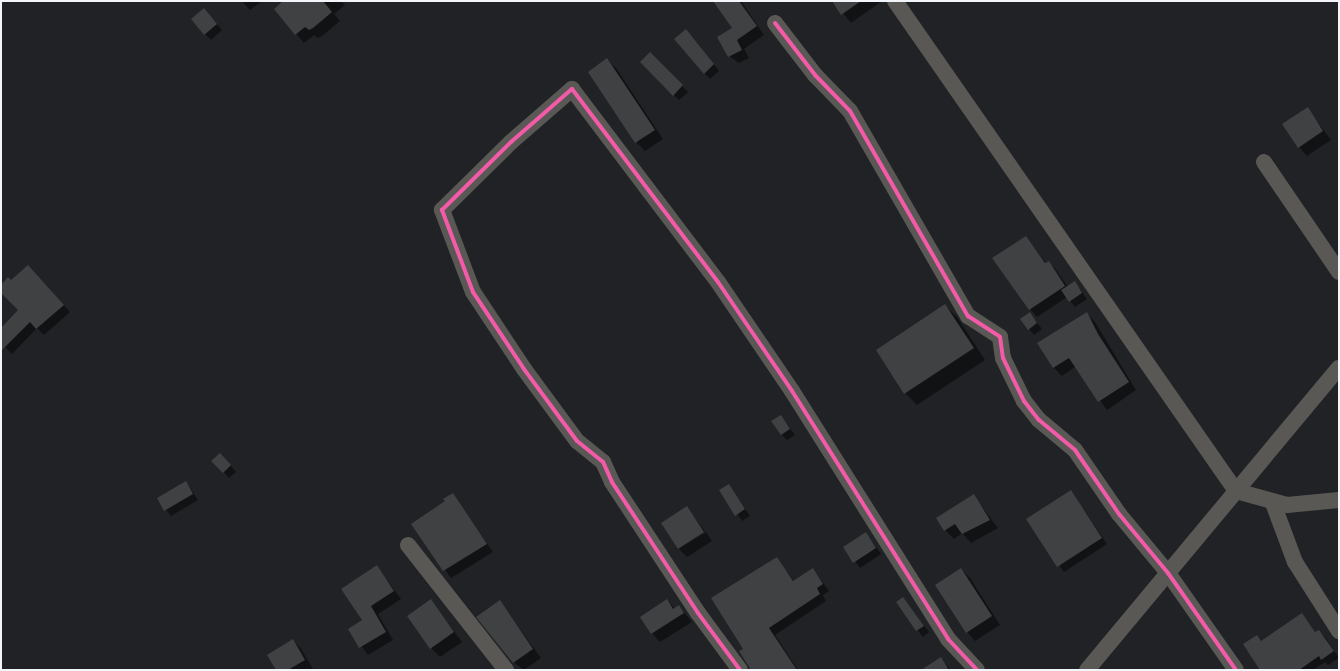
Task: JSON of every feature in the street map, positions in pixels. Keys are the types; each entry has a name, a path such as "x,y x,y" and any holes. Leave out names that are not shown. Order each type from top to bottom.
{"street":[{"path":"895,1 1236,491 1273,503 1286,505 1339,500"},
{"path":"776,23 815,75 850,111 968,316 1000,337 1003,358 1024,401 1039,420 1075,450 1119,514 1168,573 1236,670"},
{"path":"740,670 698,612 612,482 602,462 577,441 520,363 474,292 442,210 511,142 572,89 718,282 792,391 948,639 977,670"},
{"path":"1264,162 1339,272"},
{"path":"1086,670 1339,368"},
{"path":"1273,503 1295,562 1339,631"},
{"path":"408,545 506,670"}],"building":[{"path":"283,1 323,1 332,12 313,28 309,30 305,27 295,35 274,9"},
{"path":"713,1 739,1 757,26 737,40 742,50 728,57 717,37 732,28"},
{"path":"832,1 861,1 841,15"},
{"path":"204,8 217,24 204,35 191,19"},
{"path":"686,29 714,64 704,74 674,39"},
{"path":"650,52 683,85 673,96 640,62"},
{"path":"607,58 655,130 635,143 588,72"},
{"path":"1308,107 1323,131 1298,148 1282,124"},
{"path":"1026,236 1045,263 1049,261 1065,286 1029,310 992,258"},
{"path":"28,265 64,305 36,329 30,322 1,351 1,328 18,310 1,293 1,285 8,277 11,280"},
{"path":"1075,281 1082,293 1069,302 1061,290"},
{"path":"945,304 974,348 904,394 876,350"},
{"path":"1030,312 1037,323 1028,330 1020,319"},
{"path":"1087,312 1098,334 1129,382 1098,402 1069,358 1053,368 1037,343"},
{"path":"781,415 790,429 781,435 771,421"},
{"path":"220,453 231,465 223,473 211,461"},
{"path":"186,481 193,494 164,511 157,498"},
{"path":"729,484 745,509 735,516 719,490"},
{"path":"1071,490 1102,538 1057,567 1026,519"},
{"path":"453,493 487,544 443,571 411,524 445,501 443,499"},
{"path":"974,494 990,520 962,534 955,524 944,531 936,518"},
{"path":"687,506 704,532 678,549 661,523"},
{"path":"866,532 876,548 853,563 843,547"},
{"path":"777,557 793,581 813,568 823,584 817,588 820,594 769,628 797,670 751,670 739,651 743,649 711,598"},
{"path":"377,565 394,591 371,606 386,632 359,648 348,629 362,620 341,589"},
{"path":"961,568 992,616 966,633 935,585"},
{"path":"903,597 924,626 916,631 896,602"},
{"path":"431,599 454,632 430,649 407,616"},
{"path":"667,599 673,609 679,605 684,613 651,634 640,617"},
{"path":"500,600 533,649 513,663 476,617"},
{"path":"1302,613 1315,632 1319,630 1334,651 1321,660 1319,656 1299,670 1260,670 1243,644 1257,635 1261,641"},
{"path":"293,639 305,660 288,670 276,670 267,655"},
{"path":"941,657 949,670 921,670"}],"cycle path":[{"path":"775,23 815,75 850,111 968,316 1000,337 1003,358 1024,401 1039,420 1075,450 1119,514 1168,573 1236,670"},
{"path":"740,670 698,613 612,482 603,462 577,441 524,369 473,292 442,210 511,142 572,89 718,282 792,391 948,639 977,670"}]}
